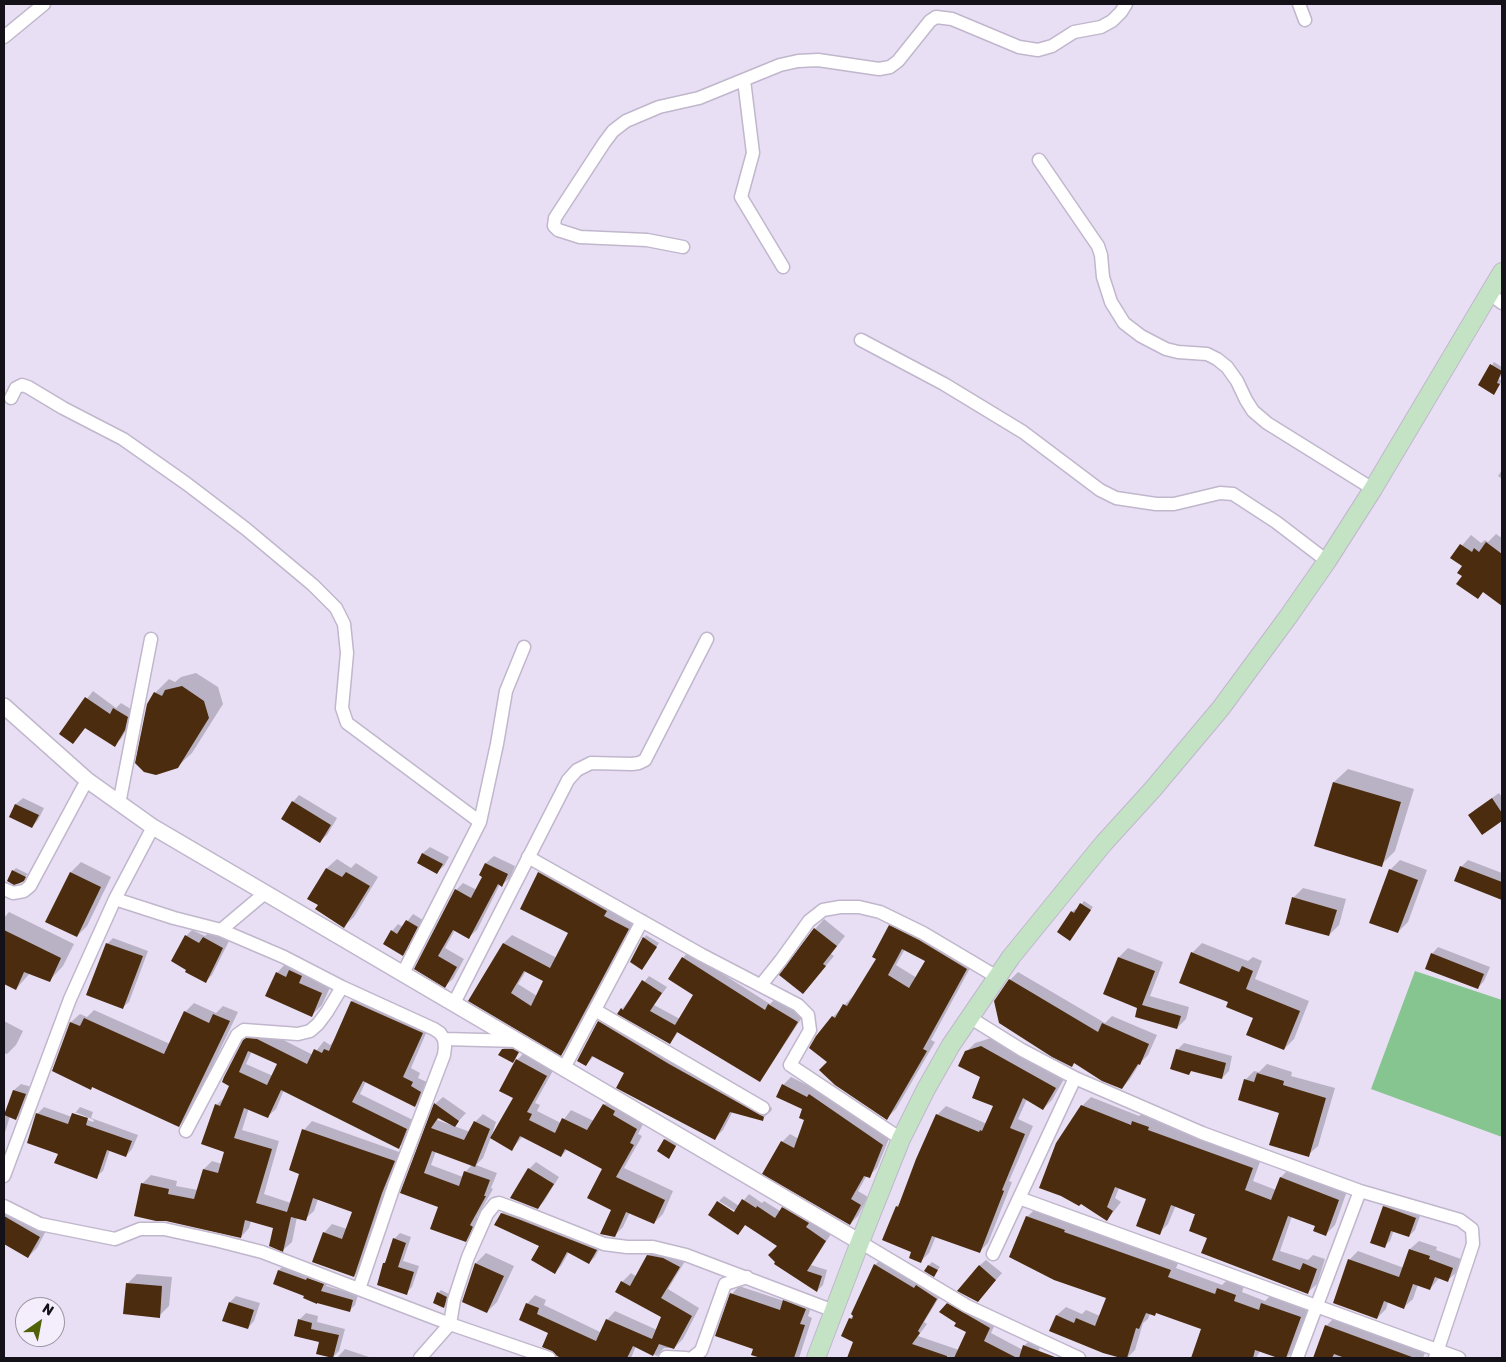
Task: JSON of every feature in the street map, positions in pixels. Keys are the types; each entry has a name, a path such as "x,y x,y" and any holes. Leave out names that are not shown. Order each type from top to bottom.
{"main road":[{"path":"816,1358 902,1139 926,1089 969,1017 1011,957 1104,844 1221,708 1288,617 1327,561 1496,298 1502,272"}],"street":[{"path":"4,37 44,4"},
{"path":"683,247 646,240 580,237 558,230 554,226 554,222 604,143 613,131 626,121 659,108 699,98 780,65 798,61 818,60 879,69 890,67 930,21 936,18 952,19 1019,47 1038,50 1052,46 1074,32 1101,27 1112,21 1126,4"},
{"path":"1299,4 1305,20"},
{"path":"744,80 753,153 741,196 745,206 757,221 783,267"},
{"path":"1039,160 1098,246 1101,255 1103,277 1111,302 1124,323 1141,336 1166,349 1178,352 1207,354 1216,359 1227,367 1237,381 1246,400 1254,411 1267,423 1373,489"},
{"path":"861,340 944,384 1023,432 1100,490 1116,498 1156,504 1174,504 1220,493 1233,494 1276,522 1327,561"},
{"path":"11,398 16,388 22,385 28,387 63,408 123,439 246,529 313,585 336,608 344,624 347,659 342,708 347,723 480,822"},
{"path":"119,804 150,639"},
{"path":"454,1003 568,780 577,770 591,763 632,764 645,760 707,639"},
{"path":"403,973 480,822 506,691 524,647"},
{"path":"4,706 87,780 153,828 519,1041 967,1306 1079,1358"},
{"path":"4,889 13,893 24,891 30,886 87,780"},
{"path":"4,1176 70,999 115,899 153,828"},
{"path":"528,858 702,955 798,1005 808,1015 810,1030 790,1065 902,1139"},
{"path":"221,930 265,893"},
{"path":"115,899 174,918 221,930 284,957 342,987 434,1028 444,1039 444,1056 394,1186 359,1289"},
{"path":"761,985 782,960 809,921 823,910 840,907 859,907 880,912 923,933 997,977"},
{"path":"564,1068 642,921"},
{"path":"186,1131 236,1035 244,1030 298,1034 310,1030 318,1024 327,1012 342,987"},
{"path":"595,1010 763,1108"},
{"path":"969,1017 1022,1050 1075,1078 1202,1133 1360,1191 1460,1220 1472,1229 1473,1244 1437,1355"},
{"path":"444,1039 519,1041"},
{"path":"993,1254 1075,1078"},
{"path":"1297,1358 1360,1191"},
{"path":"1019,1198 1317,1307 1437,1355 1460,1358"},
{"path":"420,1358 450,1324 454,1300 468,1257 486,1214 494,1204 499,1203 604,1244 627,1248 654,1247 686,1255 834,1311"},
{"path":"4,1206 40,1224 115,1239 140,1229 164,1229 219,1240 262,1252 450,1324 544,1357"},
{"path":"692,1358 701,1351 725,1284 747,1277"},
{"path":"664,1358 686,1358"}],"green space":[{"path":"1415,971 1502,1000 1502,1137 1371,1089"}],"building":[{"path":"1490,364 1502,371 1497,383 1500,384 1494,395 1478,385"},
{"path":"1486,542 1502,554 1502,606 1483,592 1478,599 1456,584 1462,576 1457,573 1462,566 1450,558 1460,544 1472,552 1474,548 1479,552"},
{"path":"182,686 204,701 209,718 178,768 156,775 144,772 135,763 147,704 154,692 162,696 165,690"},
{"path":"85,697 110,714 113,708 128,717 125,730 115,747 85,728 73,744 59,734"},
{"path":"1333,782 1401,802 1382,867 1314,846"},
{"path":"1492,798 1502,813 1502,821 1482,835 1468,815"},
{"path":"292,801 331,825 320,843 281,819"},
{"path":"15,804 39,815 32,828 9,817"},
{"path":"422,853 443,864 437,874 417,863"},
{"path":"485,863 508,874 502,887 498,884 469,939 453,930 438,956 457,967 445,988 414,969 455,889 471,898 482,877 479,875"},
{"path":"1460,866 1502,882 1502,900 1454,881"},
{"path":"326,868 342,877 346,872 370,886 344,928 315,909 318,905 307,899"},
{"path":"1389,869 1418,880 1398,933 1369,923"},
{"path":"12,870 26,877 24,881 14,885 7,881"},
{"path":"70,872 101,887 77,937 45,922"},
{"path":"538,872 607,911 604,916 629,929 561,1056 468,1001 503,943 550,968 568,933 520,909","holes":["524,971 543,981 531,1006 511,993"]},
{"path":"1292,897 1337,910 1329,936 1285,924"},
{"path":"1080,903 1091,910 1070,941 1057,932 1071,911 1074,913"},
{"path":"406,920 418,927 403,956 383,944 391,930 397,934"},
{"path":"889,925 919,940 967,969 923,1049 927,1051 887,1120 835,1085 819,1070 827,1062 809,1048 832,1016 835,1018 843,1004 847,1006 876,959 872,957","holes":["902,949 925,961 909,988 888,975"]},
{"path":"814,928 837,946 823,964 826,966 803,994 779,975"},
{"path":"4,930 61,958 50,982 24,972 16,990 4,984"},
{"path":"185,935 199,943 203,937 223,948 206,983 185,972 186,970 171,961"},
{"path":"643,937 657,947 642,970 630,962"},
{"path":"106,943 143,956 123,1009 86,995"},
{"path":"1191,952 1239,972 1242,966 1253,971 1246,989 1300,1011 1284,1050 1246,1035 1253,1018 1226,1007 1228,1002 1179,983"},
{"path":"1431,953 1484,974 1478,989 1425,969"},
{"path":"682,957 765,1010 768,1004 798,1022 760,1082 677,1032 670,1044 617,1014 621,1008 623,1010 642,980 662,993 650,1011 675,1025 693,995 668,979"},
{"path":"1118,957 1155,971 1142,1005 1181,1016 1177,1029 1135,1017 1137,1008 1103,994"},
{"path":"289,970 302,976 299,983 322,993 312,1017 265,996 276,972 286,977"},
{"path":"1009,979 1098,1032 1102,1023 1149,1044 1140,1065 1138,1064 1122,1089 1102,1081 1074,1063 1072,1067 1052,1057 999,1023 994,1001"},
{"path":"351,1001 423,1033 403,1077 413,1082 411,1086 421,1092 415,1107 363,1081 352,1102 407,1129 399,1149 281,1090 268,1118 244,1108 234,1138 272,1149 256,1203 287,1212 299,1174 289,1170 302,1129 395,1161 382,1193 354,1277 312,1262 323,1232 342,1239 352,1212 313,1198 306,1221 291,1217 283,1252 269,1246 273,1228 245,1220 241,1238 166,1221 156,1221 134,1216 141,1183 169,1189 168,1194 194,1199 203,1169 218,1173 224,1152 201,1144 215,1104 220,1106 229,1086 222,1082 243,1040 246,1038 257,1039 307,1064 314,1049 322,1053 324,1049 329,1051","holes":["248,1051 277,1064 267,1085 239,1072"]},
{"path":"184,1011 209,1023 213,1014 230,1021 179,1127 92,1087 91,1090 52,1071 70,1022 80,1026 84,1018 164,1054"},
{"path":"598,1021 669,1064 764,1117 763,1121 730,1112 715,1140 616,1088 624,1073 592,1056 586,1066 577,1061"},
{"path":"981,1046 1056,1088 1043,1110 1023,1098 1010,1128 1025,1134 1002,1190 1004,1191 980,1253 932,1236 921,1263 909,1258 911,1252 882,1240 896,1206 898,1207 936,1114 979,1132 980,1130 982,1131 993,1106 972,1098 980,1077 958,1066 965,1051"},
{"path":"502,1049 513,1049 519,1052 513,1063 498,1055"},
{"path":"1176,1049 1226,1063 1222,1079 1191,1071 1189,1075 1170,1069"},
{"path":"516,1059 547,1076 527,1112 532,1114 529,1120 555,1133 562,1118 587,1130 603,1104 615,1111 613,1115 637,1129 630,1143 634,1145 616,1177 665,1200 654,1224 626,1212 615,1237 600,1234 611,1210 587,1198 602,1169 565,1149 561,1157 520,1136 512,1151 490,1138 513,1098 499,1091"},
{"path":"1257,1073 1284,1081 1283,1085 1326,1098 1309,1157 1269,1145 1279,1113 1238,1100 1244,1079 1254,1082"},
{"path":"782,1084 807,1097 809,1094 883,1145 870,1178 864,1176 851,1199 861,1205 850,1225 762,1174 781,1141 794,1148 804,1120 799,1118 802,1109 776,1097"},
{"path":"13,1090 26,1094 16,1120 4,1115"},
{"path":"434,1103 459,1121 455,1127 438,1118 431,1128 464,1140 474,1121 490,1129 475,1167 432,1151 424,1173 459,1186 464,1171 490,1180 484,1196 486,1196 470,1225 473,1227 466,1242 430,1229 438,1207 400,1193"},
{"path":"1081,1105 1131,1125 1132,1121 1149,1127 1148,1130 1253,1168 1245,1190 1271,1200 1280,1177 1339,1200 1326,1236 1313,1231 1315,1226 1288,1216 1272,1260 1300,1270 1303,1263 1317,1269 1308,1294 1201,1253 1207,1238 1189,1231 1195,1214 1171,1205 1160,1235 1136,1226 1146,1199 1115,1187 1107,1207 1113,1211 1107,1221 1081,1204 1079,1206 1061,1196 1039,1188 1056,1143"},
{"path":"36,1113 68,1124 72,1113 88,1118 86,1125 132,1141 126,1157 107,1150 97,1179 54,1163 58,1154 27,1143"},
{"path":"664,1139 676,1146 669,1159 657,1151"},
{"path":"528,1168 554,1184 538,1209 510,1198"},
{"path":"742,1199 775,1218 782,1207 809,1223 806,1227 826,1241 807,1271 822,1276 817,1292 774,1264 775,1262 768,1255 777,1246 745,1225 738,1235 708,1215 717,1201 734,1212"},
{"path":"1383,1206 1416,1218 1409,1237 1391,1231 1385,1248 1370,1243"},
{"path":"501,1213 597,1250 589,1264 567,1252 555,1274 531,1260 539,1246 494,1225"},
{"path":"4,1216 40,1237 28,1258 4,1244"},
{"path":"1026,1216 1065,1230 1064,1232 1171,1270 1168,1277 1215,1294 1217,1288 1236,1295 1234,1301 1259,1310 1261,1303 1301,1317 1286,1358 1278,1358 1255,1350 1253,1358 1191,1358 1201,1329 1156,1313 1155,1316 1146,1313 1139,1329 1136,1328 1127,1358 1103,1353 1049,1331 1056,1315 1074,1323 1076,1318 1095,1326 1106,1298 1054,1280 1009,1257"},
{"path":"393,1238 406,1243 398,1267 414,1272 407,1295 377,1285"},
{"path":"1409,1249 1430,1256 1429,1259 1453,1268 1448,1282 1435,1277 1430,1290 1413,1284 1404,1309 1384,1301 1377,1319 1333,1303 1348,1259 1399,1277"},
{"path":"647,1255 663,1258 680,1267 661,1298 692,1316 674,1349 659,1344 653,1356 633,1346 627,1358 561,1358 552,1351 542,1347 548,1333 519,1320 526,1303 539,1308 537,1314 596,1341 606,1319 652,1339 661,1317 615,1292 621,1281 630,1286"},
{"path":"475,1263 504,1276 487,1313 462,1302"},
{"path":"874,1264 914,1288 916,1285 937,1299 918,1331 920,1333 912,1344 947,1356 947,1358 847,1358 853,1342 841,1336 849,1318 852,1319 853,1316 851,1314"},
{"path":"928,1265 938,1270 934,1277 924,1271"},
{"path":"979,1265 996,1280 978,1302 957,1291"},
{"path":"278,1270 324,1284 321,1291 353,1300 350,1312 317,1304 303,1298 304,1296 273,1284"},
{"path":"126,1283 162,1286 160,1318 123,1314"},
{"path":"437,1292 447,1297 444,1308 433,1303"},
{"path":"730,1293 780,1310 783,1300 806,1309 800,1324 805,1325 794,1358 761,1358 751,1355 753,1349 715,1336"},
{"path":"229,1302 254,1310 248,1329 222,1321"},
{"path":"947,1303 990,1328 984,1341 1017,1358 954,1358 966,1332 954,1326 956,1323 939,1312"},
{"path":"298,1319 312,1323 311,1329 339,1335 333,1358 316,1354 319,1342 294,1336"},
{"path":"1325,1325 1412,1358 1345,1358 1334,1354 1332,1358 1313,1358"},
{"path":"1023,1345 1055,1357 1055,1358 1019,1358"}]}
